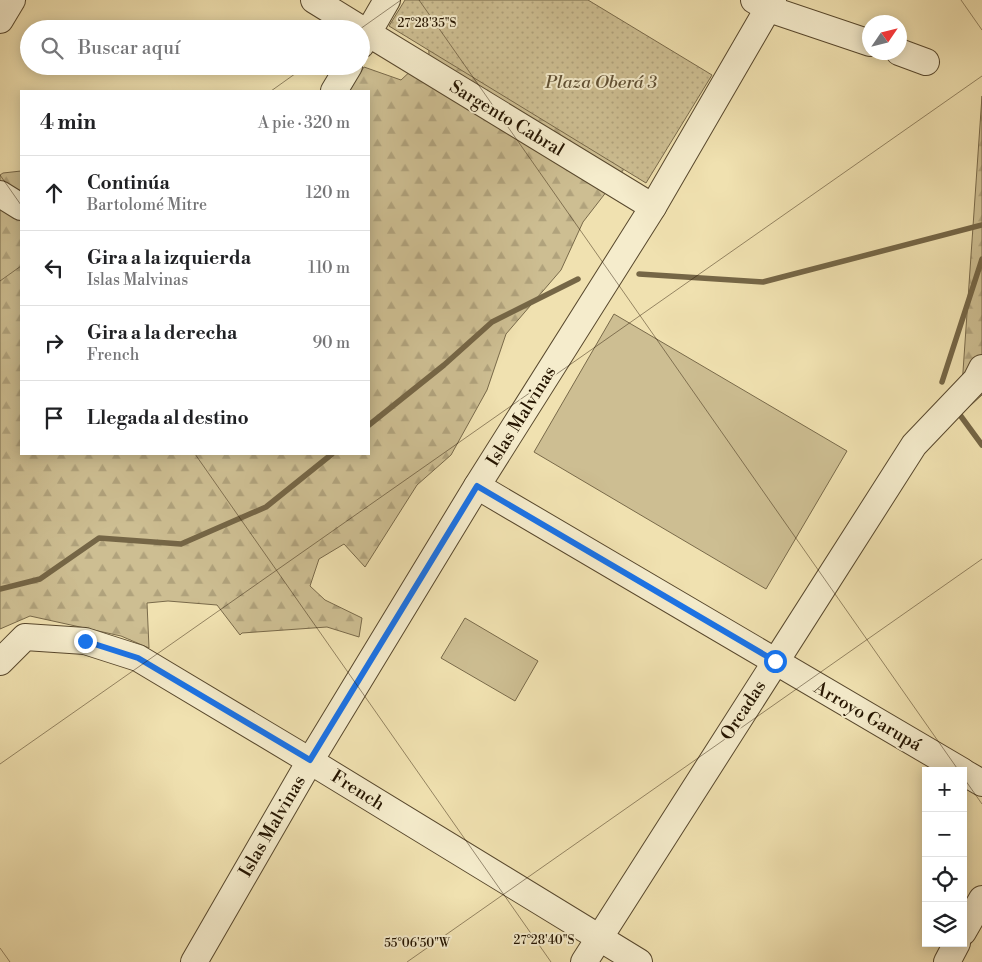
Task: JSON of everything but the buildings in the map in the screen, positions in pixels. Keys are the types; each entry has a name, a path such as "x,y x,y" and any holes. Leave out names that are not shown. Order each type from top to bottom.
{"street":[{"path":"0,20 12,0"},
{"name":"Sargento Cabral","path":"314,0 343,20"},
{"path":"370,24 387,0"},
{"path":"765,3 862,40"},
{"name":"Islas Malvinas","path":"194,962 310,760 477,486 653,207 765,3"},
{"name":"Sargento Cabral","path":"370,38 653,207"},
{"path":"907,55 926,62"},
{"path":"335,90 344,75"},
{"path":"0,194 20,206"},
{"name":"Orcadas","path":"584,962 598,937 914,445 980,378"},
{"name":"Arroyo Garupá","path":"477,486 955,767"},
{"name":"French","path":"0,662 25,637 85,641 138,658 310,760 639,962"},
{"name":"Arroyo Garupá","path":"967,774 982,783"},
{"path":"967,925 982,899"},
{"path":"947,962 955,947"}],"green space":[{"name":"Plaza Oberá 3","path":"405,0 588,0 712,75 646,183 389,26"},
{"path":"426,0 631,160 583,222 561,270 506,334 487,390 451,455 417,485 365,567 344,544 319,559 310,586 325,600 362,618 359,637 327,627 242,633 240,635 217,605 168,601 147,603 149,648 121,636 30,616 0,629 0,175 20,171 20,455 370,455 370,90 349,90 359,75 370,75 370,69 401,80 429,54"},
{"path":"982,96 982,395 960,415"},
{"path":"614,314 847,451 766,589 534,452"},
{"path":"465,618 538,661 515,701 441,658"}],"waterway":[{"path":"639,274 763,282 982,225"},
{"path":"942,382 982,259"},
{"path":"370,424 444,365 492,322 578,279"},
{"path":"960,415 982,445"},
{"path":"0,589 40,579 99,538 181,544 266,507 331,455"}],"route":[{"path":"85,641 138,658 310,760 477,486 775,661"}]}
